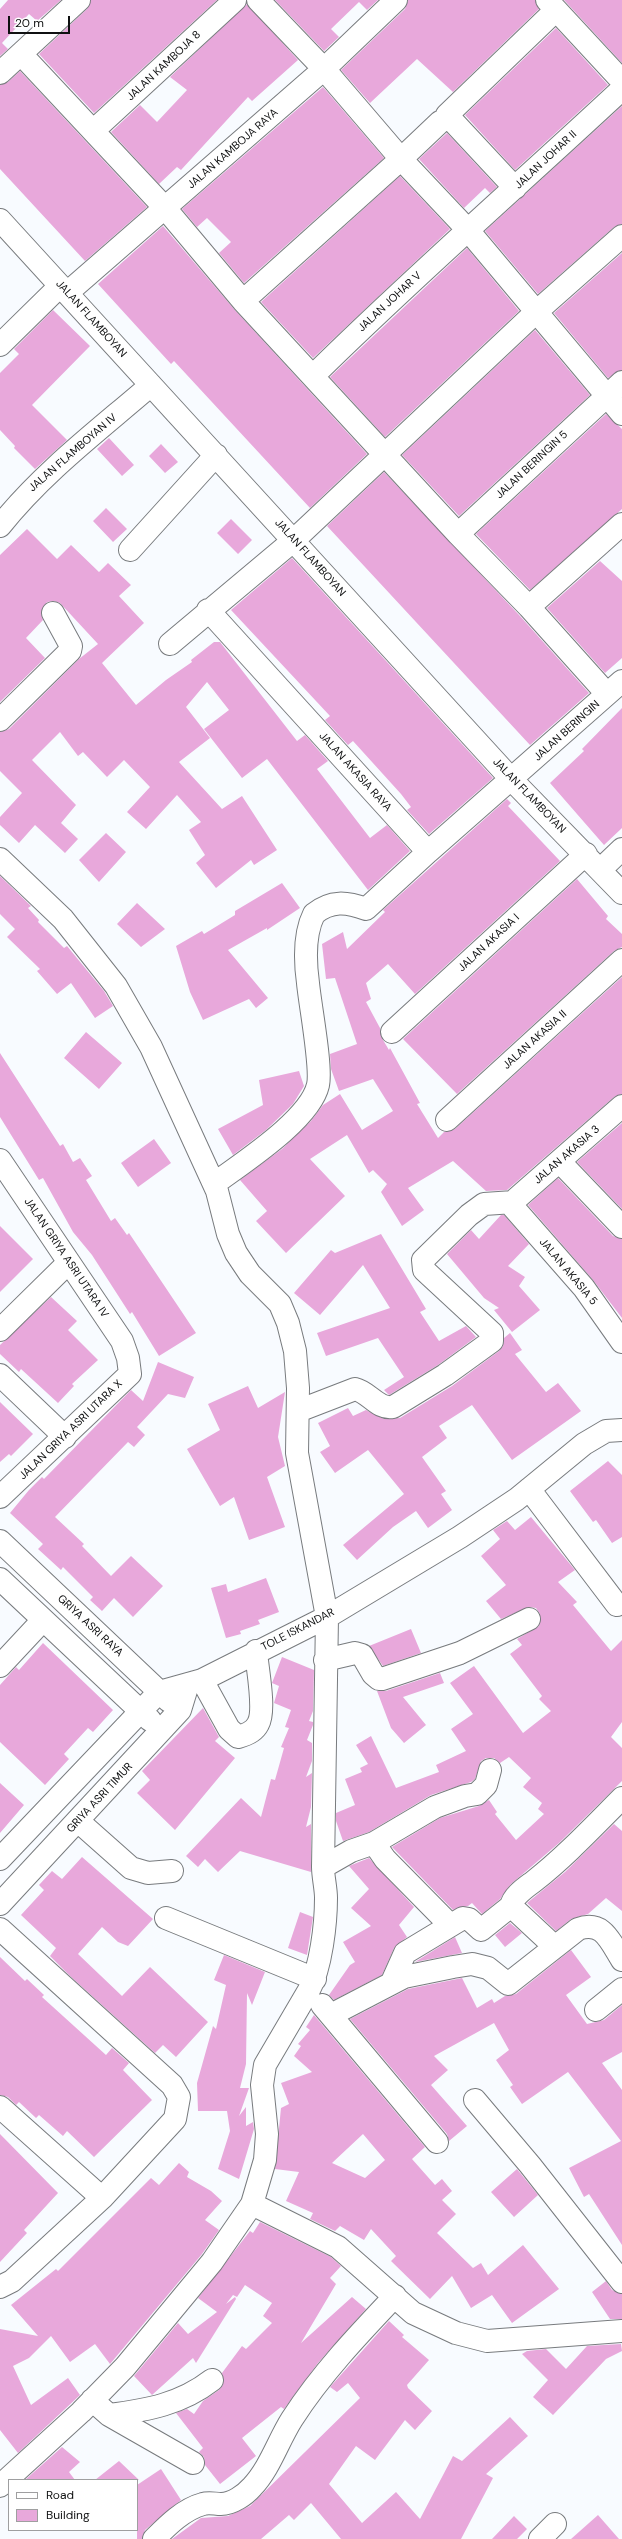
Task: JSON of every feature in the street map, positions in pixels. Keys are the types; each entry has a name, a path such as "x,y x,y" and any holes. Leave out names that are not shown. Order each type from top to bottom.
{"street":[{"path":"0,73 79,0"},
{"name":"JALAN KAMBOJA 8","path":"93,131 235,0"},
{"path":"258,0 324,69 401,159 467,229 536,313 614,389 622,414"},
{"name":"JALAN KAMBOJA RAYA","path":"0,345 63,290 165,208 324,69 396,0"},
{"path":"515,188 447,115 552,5 622,81"},
{"path":"21,54 165,208 244,301 458,534 529,607 615,688"},
{"name":"JALAN JOHAR II","path":"467,229 515,188 622,89"},
{"path":"244,301 440,122"},
{"name":"JALAN FLAMBOYAN","path":"0,220 512,780 586,854 622,893"},
{"name":"JALAN JOHAR V","path":"313,376 467,229"},
{"path":"170,644 208,610 294,540 387,456 536,313 622,236"},
{"name":"JALAN FLAMBOYAN IV","path":"0,526 14,506 37,484 151,385"},
{"name":"JALAN BERINGIN 5","path":"458,534 614,389"},
{"path":"130,550 216,455"},
{"path":"529,607 622,524"},
{"name":"JALAN AKASIA RAYA","path":"208,610 428,852"},
{"path":"0,720 70,651 71,646 53,613"},
{"name":"JALAN BERINGIN","path":"512,780 615,688"},
{"path":"214,1184 287,1128 306,1108 317,1089 319,1074 306,965 308,937 314,914 333,903 351,903 366,909 428,852 512,780"},
{"path":"600,870 622,849"},
{"name":"JALAN AKASIA I","path":"392,1032 586,854"},
{"path":"0,859 63,919 116,986 151,1047 214,1184 228,1234 236,1253 250,1274 280,1304 288,1323 295,1351 298,1411 297,1453 326,1617 323,1867 326,1897 312,1985 265,2065 262,2085 267,2134 265,2160 252,2204 212,2262 125,2367 0,2486"},
{"name":"JALAN AKASIA II","path":"447,1120 622,960"},
{"name":"JALAN AKASIA 3","path":"514,1203 622,1106"},
{"name":"JALAN GRIYA ASRI UTARA IV","path":"0,1160 122,1341 128,1358"},
{"path":"560,1162 622,1227"},
{"path":"298,1411 355,1389 363,1391 383,1407 393,1407 445,1375 492,1341 492,1333 424,1270 423,1260 469,1215 484,1204 514,1203"},
{"name":"JALAN AKASIA 5","path":"514,1203 515,1209 584,1288 622,1342"},
{"path":"0,1330 68,1263"},
{"name":"JALAN GRIYA ASRI UTARA X","path":"0,1497 130,1374 128,1358"},
{"path":"0,1375 65,1437"},
{"name":"TOLE ISKANDAR","path":"4,1848 159,1692 195,1682 326,1617 460,1537 529,1489 584,1444 606,1431 622,1430"},
{"path":"529,1489 617,1605"},
{"name":"GRIYA ASRI RAYA","path":"0,1541 159,1692 180,1710"},
{"path":"0,1579 162,1730"},
{"path":"325,1660 354,1653 362,1655 373,1674 379,1679 382,1679 460,1653 529,1619"},
{"path":"0,1666 43,1620"},
{"path":"195,1682 229,1729 238,1737 250,1734 258,1724 261,1711 256,1651"},
{"name":"GRIYA ASRI TIMUR","path":"0,1904 180,1710 195,1682"},
{"path":"323,1867 351,1851 374,1843 435,1807 465,1796 477,1794 486,1785 490,1770"},
{"path":"392,1982 405,1954 450,1925 466,1918 481,1930 511,1906 512,1901 523,1890 556,1864 622,1798"},
{"path":"78,1821 130,1868 148,1873 172,1872"},
{"path":"374,1843 385,1859 450,1925"},
{"path":"511,1906 556,1947"},
{"path":"166,1918 312,1985 331,2015 437,2142"},
{"path":"331,2015 404,1977 472,1964 488,1968 508,1984 578,1929 590,1925 596,1926 606,1936 622,1960"},
{"path":"0,1929 172,2085 179,2097 175,2119 102,2198 12,2281 0,2287"},
{"path":"596,2010 622,1989"},
{"path":"475,2100 530,2165 622,2282"},
{"path":"0,2107 102,2198"},
{"path":"252,2204 338,2247 413,2313 456,2333 487,2341 622,2331"},
{"path":"154,2539 177,2518 197,2506 206,2503 226,2504 246,2494 261,2476 291,2420 321,2379 342,2352 395,2296"},
{"path":"110,2415 145,2411 174,2403 195,2393 212,2380"},
{"path":"92,2400 110,2415 193,2462"}],"building":[{"path":"8,0 61,0 37,21 29,14 2,43 8,49 0,56 0,9"},
{"path":"91,0 217,0 94,113 39,54 87,9"},
{"path":"275,0 378,0 367,10 359,2 331,29 339,37 324,51"},
{"path":"408,0 535,0 539,9 453,92 417,59 370,103 341,70 405,9"},
{"path":"564,0 622,0 622,63"},
{"path":"247,4 298,60 252,101 248,97 181,170 177,167 159,184 111,132 140,105 157,122 187,90 170,77"},
{"path":"556,28 608,85 515,170 465,115"},
{"path":"20,71 147,207 85,261 0,169 0,85 8,82"},
{"path":"323,87 384,158 244,283 219,253 231,242 207,218 197,227 182,209"},
{"path":"622,106 622,224 614,227 538,294 485,231"},
{"path":"447,133 497,187 490,193 485,188 464,208 419,159"},
{"path":"400,176 450,229 313,358 261,302"},
{"path":"163,226 234,309 367,454 310,508 174,361 171,364 98,284"},
{"path":"467,248 519,311 385,437 330,377"},
{"path":"622,253 622,370 608,378 554,313"},
{"path":"53,310 90,346 32,405 67,440 35,469 14,448 15,446 0,430 0,373 19,354 14,349"},
{"path":"535,330 590,395 459,516 402,455"},
{"path":"606,414 622,429 622,509 530,590 476,534"},
{"path":"109,438 134,465 122,476 97,449"},
{"path":"161,444 178,462 165,473 149,456"},
{"path":"384,472 520,616 589,693 530,745 327,526"},
{"path":"106,508 127,529 113,542 93,521"},
{"path":"231,519 252,540 238,554 217,533"},
{"path":"27,529 57,559 71,545 99,572 108,563 131,585 119,596 144,623 102,663 136,705 166,680 192,662 191,660 214,642 220,642 297,741 305,735 328,761 317,769 370,838 387,825 410,851 368,890 267,759 242,778 204,729 229,710 207,682 186,707 210,738 179,762 222,809 242,796 277,850 254,865 251,860 216,888 196,863 205,855 189,830 201,822 177,795 146,829 127,812 150,787 124,760 107,777 83,752 78,756 60,732 32,760 76,805 61,823 78,839 65,853 35,825 19,843 0,825 0,817 22,793 0,771 0,732 9,729 79,659 98,644 60,603 54,601 47,602 41,612 43,620 26,638 45,658 0,702 0,555"},
{"path":"292,558 493,778 429,834 407,810 411,807 401,794 353,741 348,745 325,720 330,716 231,610"},
{"path":"600,561 622,581 622,658 605,673 547,608"},
{"path":"622,708 622,828 604,845 550,783 584,751 582,749"},
{"path":"507,799 511,803 508,806 560,861 415,994 388,964 366,983 371,999 366,1002 380,1028 383,1040 389,1050 390,1048 420,1103 417,1104 438,1138 444,1132 455,1129 622,977 622,1094 614,1097 507,1190 486,1191 453,1161 408,1188 424,1210 402,1226 381,1192 387,1184 373,1170 369,1173 347,1135 310,1159 345,1196 286,1253 256,1221 267,1211 240,1180 282,1149 311,1121 323,1105 340,1094 362,1130 393,1111 373,1079 339,1091 331,1069 330,1054 357,1044 335,978 326,979 322,944 343,932 347,949 385,912 383,910"},
{"path":"106,833 126,852 99,882 79,860"},
{"path":"0,876 31,906 28,908 39,920 38,922 64,948 67,946 104,991 113,1006 95,1018 71,983 57,994 37,971 40,969 7,937 15,929 0,914"},
{"path":"577,879 608,916 606,919 622,934 622,947 614,951 457,1094 403,1039"},
{"path":"282,883 300,908 267,930 267,928 228,950 268,998 256,1008 249,999 203,1020 190,992 176,946 202,931 204,934 235,915 235,911"},
{"path":"137,903 165,929 141,947 117,924"},
{"path":"86,1032 122,1063 99,1089 64,1058"},
{"path":"0,1053 60,1146 63,1144 73,1162 80,1158 92,1176 86,1180 111,1221 115,1218 127,1235 129,1233 196,1333 159,1356 132,1312 130,1314 92,1255 73,1232 43,1178 39,1180 0,1117"},
{"path":"299,1071 304,1086 293,1104 266,1130 233,1155 218,1129 263,1105 259,1080"},
{"path":"622,1123 622,1209 577,1162"},
{"path":"154,1139 171,1163 138,1187 121,1163"},
{"path":"558,1178 613,1236 622,1239 622,1318 593,1280 528,1205"},
{"path":"501,1215 504,1215 529,1244 508,1266 525,1277 519,1286 540,1310 512,1332 494,1310 499,1308 484,1298 447,1254 471,1230 479,1239"},
{"path":"0,1226 33,1259 0,1292"},
{"path":"381,1234 426,1309 420,1312 439,1341 466,1326 476,1337 438,1365 389,1395 384,1390 404,1377 378,1338 326,1356 317,1333 390,1308 363,1265 320,1315 294,1293 331,1250 335,1253"},
{"path":"51,1297 77,1321 68,1330 98,1360 72,1384 74,1386 58,1403 21,1369 19,1372 0,1354 0,1345"},
{"path":"510,1333 522,1350 515,1354 546,1392 558,1383 581,1411 512,1460 472,1405 439,1426 447,1438 422,1457 446,1491 441,1494 452,1510 428,1528 416,1511 393,1527 357,1560 343,1545 404,1494 368,1450 335,1473 320,1452 330,1446 318,1423 348,1408 353,1416 366,1410 384,1419 400,1418 452,1386 499,1351 503,1346 504,1338"},
{"path":"158,1362 194,1377 185,1398 168,1394 137,1427 145,1435 134,1447 128,1442 55,1517 84,1544 82,1546 111,1576 131,1556 163,1586 133,1617 114,1598 102,1611 90,1600 93,1597 63,1567 61,1570 38,1549 43,1544 10,1513 29,1490 42,1477 44,1479 131,1390 143,1401"},
{"path":"248,1386 258,1408 285,1392 278,1437 285,1466 267,1477 285,1527 249,1540 234,1497 220,1506 187,1449 220,1430 208,1404"},
{"path":"0,1402 33,1434 11,1456 9,1454 0,1462"},
{"path":"608,1461 622,1475 622,1537 612,1543 596,1520 593,1522 570,1491"},
{"path":"531,1517 575,1570 558,1582 577,1602 573,1605 611,1651 622,1640 622,1722 611,1737 622,1748 622,1781 559,1843 511,1884 500,1899 482,1914 472,1903 468,1906 453,1910 392,1847 440,1818 479,1806 489,1800 497,1812 495,1814 516,1840 544,1814 538,1809 542,1803 523,1787 531,1778 509,1757 500,1763 494,1758 486,1758 481,1761 475,1779 471,1782 431,1795 369,1832 343,1841 336,1821 336,1813 355,1805 345,1779 362,1772 360,1768 368,1764 356,1745 371,1736 396,1788 439,1772 436,1765 466,1751 451,1729 473,1714 450,1683 474,1666 523,1733 551,1711 539,1699 542,1696 510,1654 522,1645 517,1639 539,1626 540,1614 536,1608 529,1607 501,1619 486,1601 506,1585 481,1556 500,1539 493,1530 507,1521 515,1530"},
{"path":"266,1578 279,1612 258,1620 260,1624 240,1631 241,1634 226,1638 211,1588 226,1584 228,1592"},
{"path":"411,1629 421,1653 383,1666 369,1646"},
{"path":"43,1643 113,1710 93,1732 88,1728 64,1754 69,1759 45,1785 0,1742 0,1685 16,1667 19,1670"},
{"path":"282,1657 314,1670 313,1711 309,1721 313,1722 313,1725 307,1740 312,1743 312,1761 306,1777 312,1773 311,1807 306,1827 311,1824 311,1872 240,1851 218,1872 205,1859 198,1867 186,1856 241,1798 261,1817 271,1779 275,1780 284,1748 281,1747 289,1728 285,1727 291,1710 274,1703 279,1686 272,1683"},
{"path":"440,1673 444,1683 403,1697 426,1725 404,1743 391,1728 377,1691 386,1691"},
{"path":"203,1708 219,1737 215,1741 235,1758 175,1830 137,1793 150,1780 142,1771"},
{"path":"0,1783 24,1805 0,1833"},
{"path":"614,1824 622,1831 622,1911 606,1898 588,1914 571,1919 556,1931 527,1903 565,1872"},
{"path":"82,1857 153,1919 128,1946 118,1942 102,1927 78,1954 122,1996 150,1967 208,2022 176,2057 163,2045 155,2053 70,1976 50,1956 56,1948 21,1915 44,1890 39,1885 52,1871 62,1879"},
{"path":"369,1858 414,1907 399,1925 407,1937 394,1948 382,1975 334,2000 329,1995 350,1965 355,1962 343,1942 371,1926 351,1908 369,1889 349,1866"},
{"path":"300,1912 313,1917 307,1955 288,1948"},
{"path":"510,1923 522,1933 505,1947 495,1935"},
{"path":"455,1937 462,1953 415,1962"},
{"path":"571,1950 591,1977 566,1995 587,2024 604,2020 622,2005 622,2052 602,2063 622,2090 622,2245 589,2194 584,2197 569,2168 621,2141 568,2072 522,2104 510,2087 513,2085 496,2060 509,2050 494,2023 434,2056 448,2070 431,2085 467,2126 449,2141 447,2134 350,2019 408,1989 462,1978 477,2008 492,1999 494,2003 505,1996 516,1994"},
{"path":"224,1955 265,1972 252,2005 247,1993 246,2064 240,2088 249,2088 239,2116 246,2107 246,2126 253,2122 254,2129 239,2179 218,2169 230,2131 227,2111 198,2111 197,2083 213,2026 216,2029 226,1985 214,1980"},
{"path":"0,1957 25,1981 27,1979 44,1995 42,1997 106,2055 112,2048 129,2063 123,2070 152,2100 94,2157 67,2131 63,2136 39,2115 36,2118 19,2102 16,2105 8,2097 0,2095"},
{"path":"314,2015 425,2147 412,2159 435,2185 442,2179 452,2191 442,2200 456,2214 437,2233 473,2268 481,2263 488,2275 523,2245 559,2289 512,2323 492,2295 471,2308 452,2276 430,2299 391,2261 396,2256 371,2229 364,2240 340,2226 335,2231 310,2219 313,2213 286,2201 299,2172 275,2169 281,2108 289,2104 281,2083 312,2072 294,2056 301,2046 298,2044 310,2030 306,2027","holes":["363,2134 385,2160 365,2178 332,2163"]},
{"path":"0,2134 58,2193 24,2230 27,2233 0,2262"},
{"path":"179,2163 189,2172 187,2177 211,2191 222,2201 205,2220 219,2230 202,2254 110,2364 95,2344 70,2362 51,2336 29,2358 13,2366 31,2405 68,2378 80,2395 18,2453 0,2430 0,2329 38,2336 11,2305 56,2269 58,2271 151,2178 159,2185"},
{"path":"517,2169 538,2195 514,2217 491,2192"},
{"path":"260,2222 331,2257 341,2266 330,2278 336,2284 301,2343 352,2297 366,2309 318,2363 284,2409 281,2407 242,2438 256,2456 220,2484 205,2465 204,2457 199,2452 203,2448 176,2413 187,2409 194,2414 203,2401 219,2390 223,2385 222,2373 242,2346 246,2349 272,2323 263,2316 272,2303 245,2285 237,2297 233,2295 226,2304 235,2297 236,2299 196,2363 193,2358 152,2395 134,2376 178,2323 188,2334 217,2312 198,2298 250,2231 253,2233"},
{"path":"606,2281 612,2290 622,2294 622,2319 610,2319 592,2292"},
{"path":"389,2321 404,2335 402,2337 429,2360 407,2385 408,2388 432,2411 415,2430 405,2420 375,2460 356,2446 329,2484 362,2523 396,2492 420,2519 453,2456 462,2461 510,2417 528,2436 486,2474 493,2478 461,2539 341,2539 311,2503 294,2520 289,2515 261,2539 172,2539 201,2518 228,2516 250,2506 360,2398 348,2383 337,2392 330,2387"},
{"path":"621,2344 622,2351 606,2359 553,2415 533,2397 548,2380 522,2354 527,2351 546,2349 566,2369 587,2346"},
{"path":"62,2447 80,2462 69,2472 74,2479 26,2479"},
{"path":"119,2461 138,2479 96,2479"},
{"path":"161,2469 181,2500 145,2530 142,2539 137,2539 138,2484"},
{"path":"598,2515 619,2539 571,2539"},
{"path":"514,2516 527,2529 517,2539 492,2539"}]}
